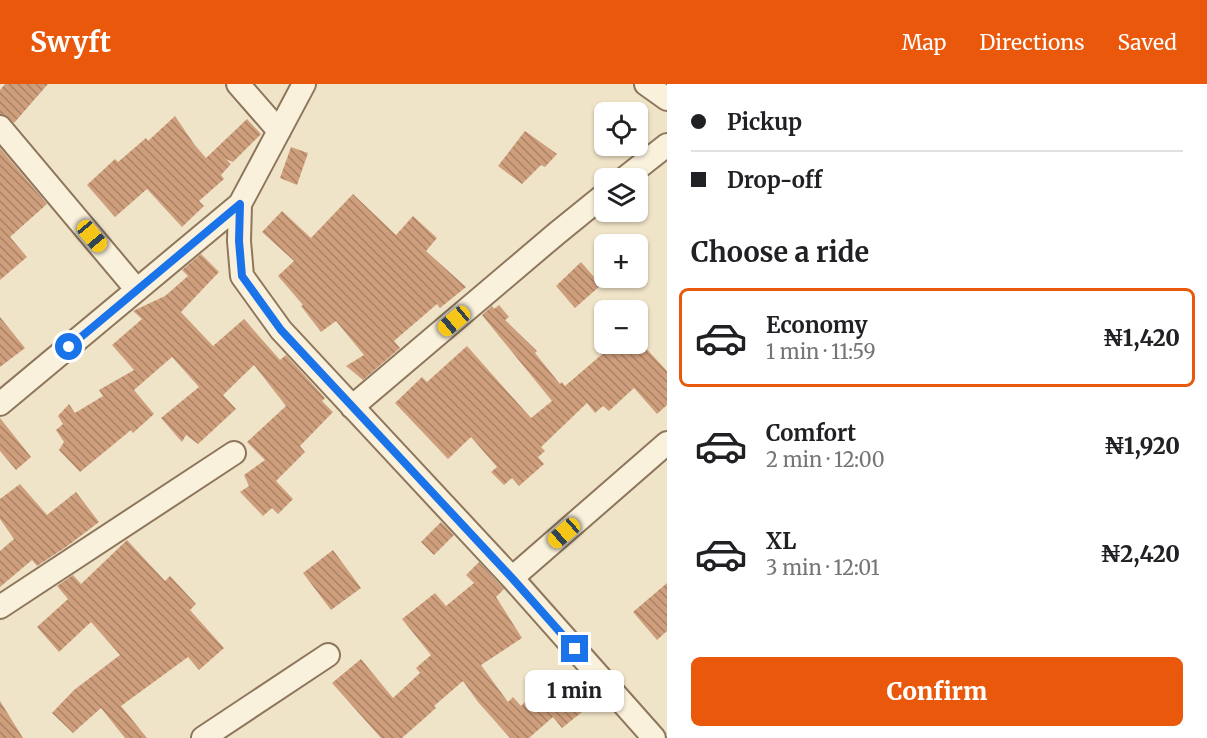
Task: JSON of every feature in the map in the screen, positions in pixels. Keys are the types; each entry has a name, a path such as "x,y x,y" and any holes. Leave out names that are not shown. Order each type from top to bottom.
{"street":[{"path":"238,84 279,131"},
{"path":"0,404 240,204 304,84"},
{"path":"646,84 667,99"},
{"path":"0,127 137,290"},
{"path":"638,168 667,145"},
{"path":"352,407 594,203"},
{"path":"240,204 239,241 242,276 281,330 512,578 654,738"},
{"path":"512,578 667,443"},
{"path":"0,607 234,453"},
{"path":"203,738 328,655"}],"building":[{"path":"5,84 48,84 14,123 5,115 0,114 0,90"},
{"path":"175,116 206,158 247,119 261,134 233,162 226,159 231,164 221,175 224,179 199,201 204,206 182,227 147,189 115,217 87,185 115,159 118,162 146,138 148,141"},
{"path":"525,131 557,154 545,167 541,165 522,184 498,166"},
{"path":"291,147 308,153 297,185 280,178"},
{"path":"0,148 47,204 10,237 27,257 0,280"},
{"path":"353,194 396,235 413,216 437,238 426,251 466,287 440,308 437,304 394,341 400,348 363,380 346,366 364,355 336,321 321,332 301,306 303,305 278,276 294,261 262,232 282,211 311,238"},
{"path":"201,254 219,272 181,312 213,346 244,319 280,360 286,355 325,398 322,401 333,412 300,446 305,452 276,481 293,499 278,514 272,508 263,516 240,492 249,486 244,475 265,460 247,442 286,406 254,365 223,395 236,409 198,444 186,435 182,442 161,418 199,387 172,357 134,390 154,414 133,433 131,430 80,472 59,450 64,442 56,430 63,424 58,416 69,404 75,413 103,396 99,390 134,370 112,345 142,319 133,311 165,296 188,276 182,270"},
{"path":"581,262 594,277 594,288 598,288 575,308 556,286"},
{"path":"499,305 509,317 505,320 537,351 535,353 560,384 562,382 565,386 602,354 648,354 648,350 667,371 667,405 657,414 634,388 609,411 603,406 595,413 587,403 541,447 545,451 538,457 544,464 519,486 512,478 504,485 491,472 497,467 471,437 448,459 395,403 422,377 427,382 467,346 531,418 552,401 482,315 492,306 494,309"},
{"path":"0,317 25,348 0,367"},
{"path":"0,418 31,457 16,470 0,451"},
{"path":"20,484 47,515 76,492 99,522 37,566 32,560 0,587 0,551 14,539 0,519 0,499"},
{"path":"441,522 454,535 434,555 421,542"},
{"path":"127,540 165,581 170,576 196,604 190,610 224,648 199,670 188,657 121,706 147,738 125,738 101,708 73,733 52,713 74,690 120,655 91,622 59,652 37,627 68,599 57,586 73,575 81,584"},
{"path":"333,550 361,588 331,610 303,573"},
{"path":"479,562 504,589 496,597 522,638 481,665 508,702 513,697 521,706 525,702 527,704 562,676 587,708 562,728 553,717 529,738 510,738 463,681 402,738 381,738 332,683 361,659 393,698 420,673 416,668 431,655 402,619 435,593 446,606 474,583 466,575"},
{"path":"667,583 667,631 657,640 633,612"},
{"path":"0,701 23,738 0,738"}],"route":[{"path":"69,347 240,204 239,241 242,276 281,330 575,649"}]}
